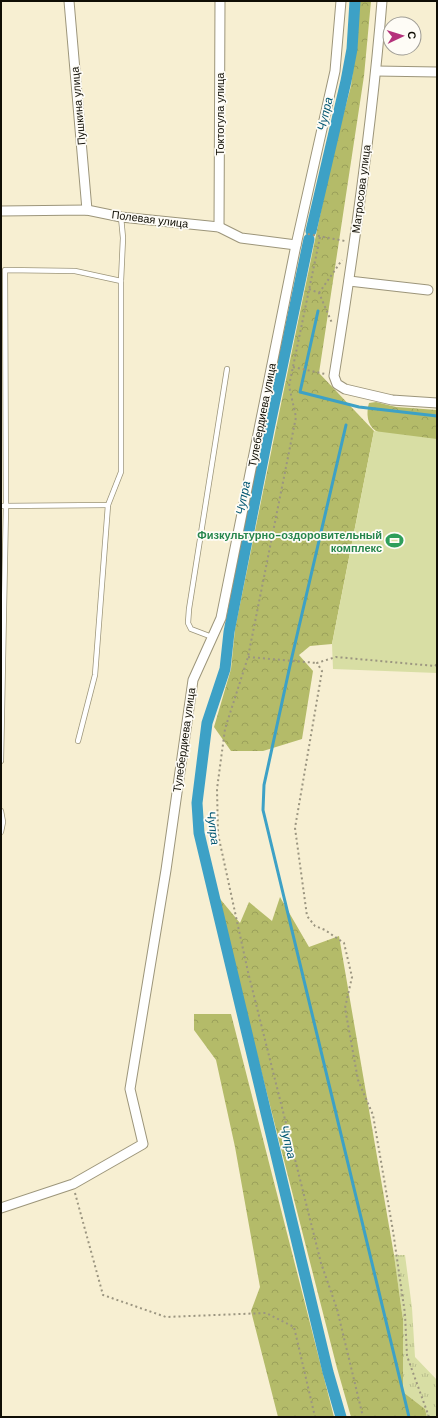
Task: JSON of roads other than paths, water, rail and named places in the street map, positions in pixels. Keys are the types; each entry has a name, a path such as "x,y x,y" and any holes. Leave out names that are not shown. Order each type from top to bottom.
{"street":[{"name":"Пушкина улица","path":"69,1 87,210"},
{"name":"Токтогула улица","path":"220,1 220,227"},
{"name":"Тулебердиева улица","path":"1,1208 72,1184 143,1144 130,1089 166,870 193,680 221,618 296,245 335,71 340,1"},
{"name":"Матросова улица","path":"382,1 376,71 354,243 334,376 337,384 345,389 392,400 437,402"},
{"path":"376,71 437,72"},
{"name":"Полевая улица","path":"1,211 87,210 121,217 220,227 241,238 296,245"},
{"path":"349,281 428,290"}],"lane":[{"path":"78,741 95,675 108,506 121,472 121,281 123,238 121,217"},
{"path":"1,761 5,270 75,271 121,281"},
{"path":"212,637 191,629 188,623 188,617 228,369"},
{"path":"3,506 108,506"},
{"path":"1,811 3,822 1,832"},
{"path":"1,1204 11,1204"}],"waterway":[{"name":"Чупра","path":"311,231 346,81 352,49 355,1"},
{"name":"Чупра","path":"309,239 269,429 229,632 225,669 207,723 197,803 199,833 328,1372 341,1417"},
{"path":"318,311 300,392 359,407 437,416"},
{"path":"346,425 291,661 264,785 263,810 409,1417"}],"place":[{"name":"Физкультурно-оздоровительный комплекс","path":"395,541"}]}
